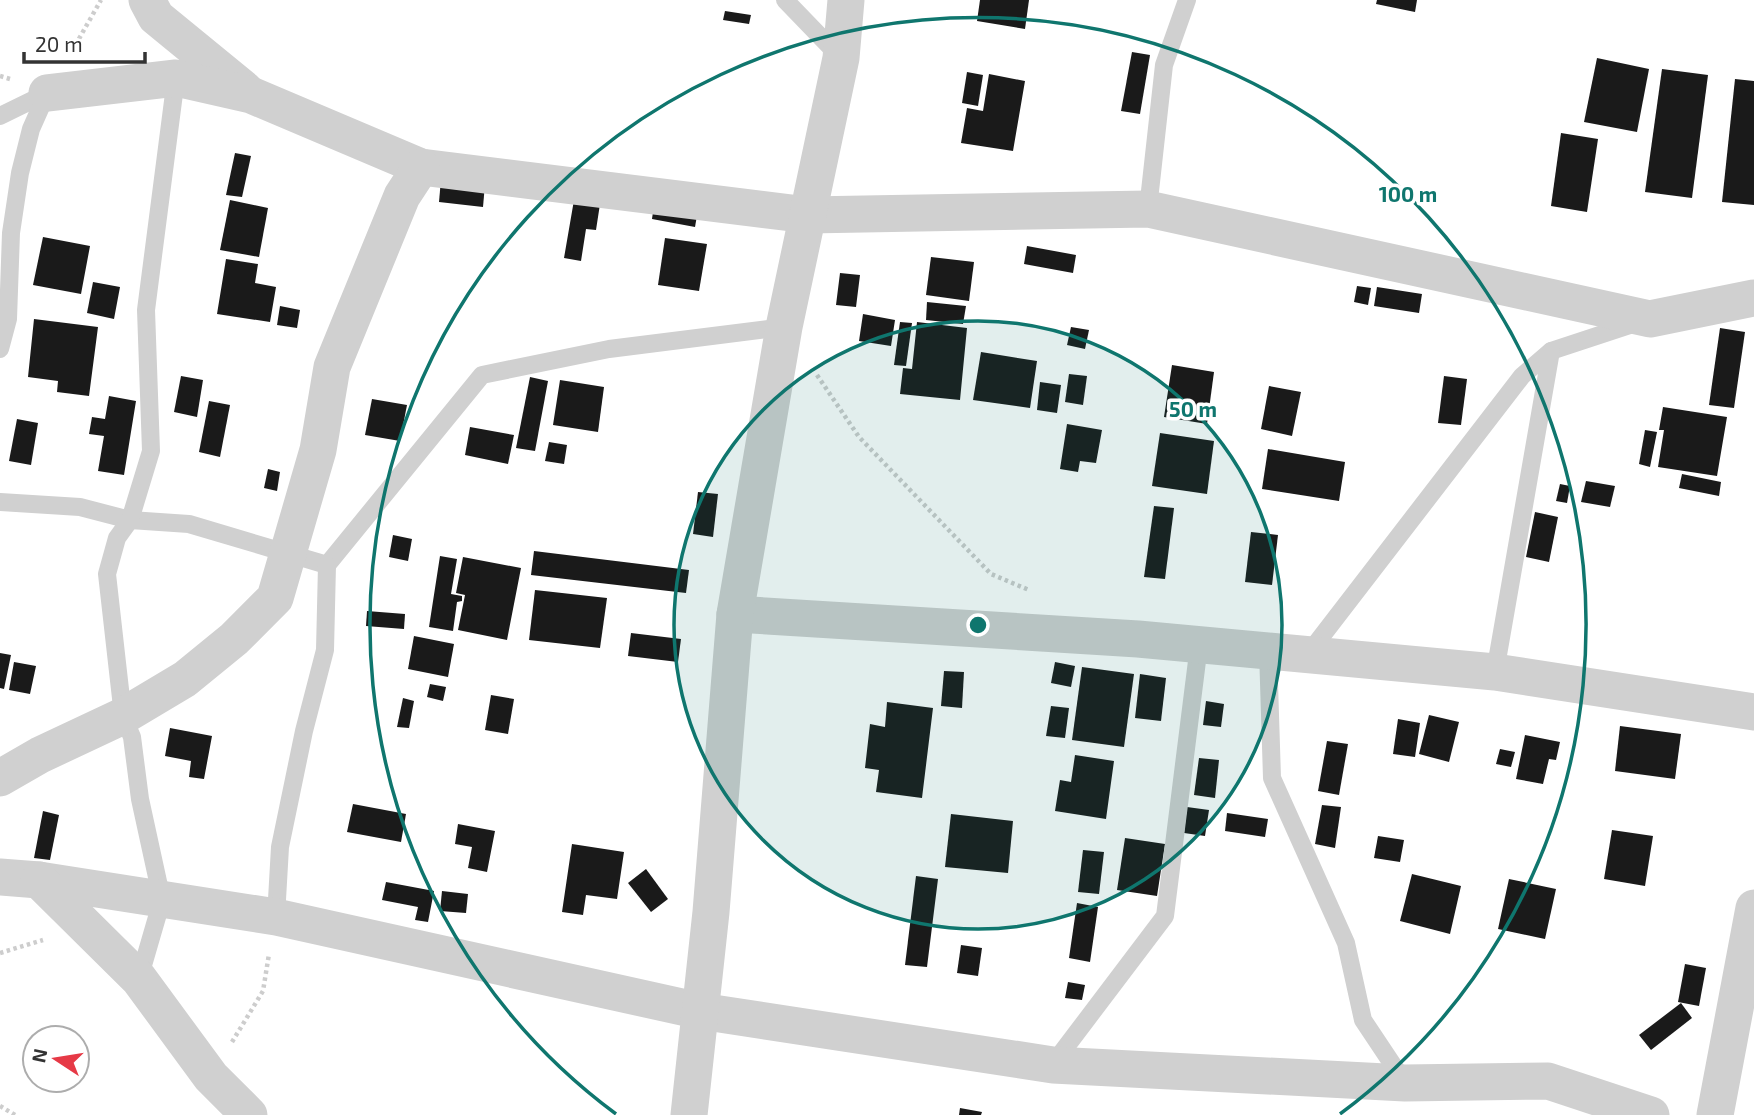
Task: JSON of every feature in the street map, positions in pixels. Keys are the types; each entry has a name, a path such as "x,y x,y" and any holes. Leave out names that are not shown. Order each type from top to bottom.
{"street":[{"path":"147,0 156,17 251,95"},
{"path":"689,1115 701,1011 735,614 784,327 841,58 846,0"},
{"path":"47,93 176,78 251,95 421,167 808,215 1148,209 1650,319 1754,298"},
{"path":"0,778 40,755 123,716 185,679 234,639 275,598 318,450 332,367 402,196 421,167"},
{"path":"735,614 1138,639 1308,654 1495,672 1754,712"},
{"path":"0,877 39,880 276,917 701,1011 1053,1065 1405,1083 1548,1081 1651,1115"},
{"path":"39,880 139,979 211,1077 249,1115"},
{"path":"1715,1115 1754,908"}],"lane":[{"path":"785,0 841,58"},
{"path":"1148,209 1164,65 1187,0"},
{"path":"139,979 162,900 140,799 132,737 123,716 107,574 117,538 131,520 151,451 146,310 176,78"},
{"path":"0,116 47,93"},
{"path":"0,349 8,319 11,233 20,173 32,129 47,93"},
{"path":"1308,654 1522,376 1552,351 1650,319"},
{"path":"276,917 280,847 304,731 325,650 327,565 482,375 609,349 784,327"},
{"path":"1495,672 1552,351"},
{"path":"0,502 80,507 131,520 189,524 327,565"},
{"path":"1053,1065 1165,916 1199,645"},
{"path":"1268,651 1272,778 1346,943 1363,1020 1405,1083"}],"path":[{"path":"47,93 102,0"},
{"path":"784,327 859,438 991,574 1040,595"},
{"path":"211,1077 263,991 276,917"},
{"path":"0,1105 15,1115"}],"building":[{"path":"980,0 1029,0 1025,29 977,21"},
{"path":"1377,0 1417,0 1415,12 1376,4"},
{"path":"725,11 751,15 749,24 723,20"},
{"path":"1132,52 1150,55 1140,114 1121,111"},
{"path":"1597,58 1649,69 1637,132 1584,122"},
{"path":"1662,69 1708,75 1692,198 1645,192"},
{"path":"967,72 983,75 978,106 962,103"},
{"path":"989,74 1025,81 1013,151 961,143 967,108 983,111"},
{"path":"1735,79 1754,81 1754,205 1722,202"},
{"path":"1561,133 1598,139 1587,212 1551,206"},
{"path":"235,153 251,156 242,197 226,195"},
{"path":"441,179 485,184 483,207 439,202"},
{"path":"655,197 699,204 695,227 652,219"},
{"path":"230,200 268,208 259,257 220,250"},
{"path":"574,200 600,204 596,230 586,229 581,261 564,258"},
{"path":"43,237 90,246 81,294 33,285"},
{"path":"665,238 707,244 699,291 658,285"},
{"path":"1027,246 1076,255 1073,273 1024,264"},
{"path":"931,257 974,262 969,301 926,295"},
{"path":"226,259 258,264 255,283 276,287 270,322 217,314"},
{"path":"840,273 860,275 856,307 836,305"},
{"path":"93,282 120,287 114,319 87,313"},
{"path":"1357,286 1371,288 1368,305 1354,302"},
{"path":"1377,287 1422,294 1419,313 1374,306"},
{"path":"927,302 966,306 963,324 926,320"},
{"path":"280,306 300,310 297,328 277,325"},
{"path":"863,314 895,320 891,346 859,341"},
{"path":"34,319 98,327 89,396 57,392 58,381 28,377"},
{"path":"900,322 912,323 906,366 894,365"},
{"path":"917,322 967,328 960,400 900,394 903,368 912,369"},
{"path":"1071,327 1089,330 1085,349 1067,345"},
{"path":"1720,328 1745,332 1734,408 1709,405"},
{"path":"981,352 1037,361 1030,408 973,400"},
{"path":"1172,365 1214,372 1207,424 1164,417"},
{"path":"1069,374 1087,376 1083,405 1065,402"},
{"path":"181,376 203,380 197,417 174,412"},
{"path":"1444,376 1467,379 1461,425 1438,423"},
{"path":"530,377 548,381 535,451 516,448"},
{"path":"560,380 604,387 598,432 553,425"},
{"path":"1040,382 1061,385 1057,413 1037,410"},
{"path":"1269,386 1301,392 1292,436 1261,429"},
{"path":"109,396 136,401 124,475 98,471 104,436 89,434 92,417 105,419"},
{"path":"372,399 407,405 400,441 365,435"},
{"path":"209,401 230,405 220,457 199,452"},
{"path":"1663,407 1727,417 1717,476 1658,467 1664,430 1659,430"},
{"path":"17,419 38,423 31,465 9,461"},
{"path":"1067,424 1102,430 1096,463 1080,461 1078,472 1060,469"},
{"path":"470,427 514,435 508,464 465,455"},
{"path":"1645,430 1657,432 1650,467 1639,464"},
{"path":"1160,433 1214,441 1207,494 1152,486"},
{"path":"549,442 567,445 564,464 545,461"},
{"path":"1268,449 1345,462 1339,501 1262,489"},
{"path":"268,469 280,472 277,491 264,488"},
{"path":"1682,474 1721,482 1719,496 1679,488"},
{"path":"1586,481 1615,486 1610,507 1581,502"},
{"path":"1560,484 1570,486 1567,503 1556,501"},
{"path":"698,492 718,494 713,537 693,534"},
{"path":"1154,506 1174,508 1165,579 1144,577"},
{"path":"1535,512 1558,517 1549,562 1526,557"},
{"path":"1251,532 1278,535 1272,585 1245,582"},
{"path":"393,535 412,539 408,561 389,557"},
{"path":"534,551 689,570 686,593 531,575"},
{"path":"440,556 457,559 451,594 462,596 462,601 457,602 453,631 429,627"},
{"path":"463,557 521,568 507,640 458,630 465,595 456,593"},
{"path":"535,590 607,598 600,648 529,640"},
{"path":"367,611 405,614 404,629 366,626"},
{"path":"631,633 681,639 678,662 628,656"},
{"path":"414,636 454,644 448,677 408,669"},
{"path":"0,653 11,655 4,689 0,688"},
{"path":"14,662 36,666 30,694 9,690"},
{"path":"1055,662 1075,666 1071,687 1051,683"},
{"path":"1082,667 1134,674 1124,747 1072,740"},
{"path":"944,671 964,672 962,708 941,706"},
{"path":"1140,674 1166,678 1161,721 1135,718"},
{"path":"430,684 446,687 443,701 427,697"},
{"path":"491,695 514,699 508,734 485,730"},
{"path":"403,698 414,701 409,728 397,727"},
{"path":"1206,701 1224,704 1221,727 1203,725"},
{"path":"887,702 933,708 922,798 876,792 879,770 865,768 870,724 885,727"},
{"path":"1051,706 1069,708 1065,738 1046,736"},
{"path":"1429,715 1459,722 1449,762 1419,754"},
{"path":"1398,719 1420,723 1415,757 1393,754"},
{"path":"1620,726 1681,734 1675,779 1615,771"},
{"path":"170,728 212,736 204,779 189,777 191,761 165,756"},
{"path":"1525,735 1560,742 1556,760 1549,759 1543,784 1516,779"},
{"path":"1327,741 1348,744 1339,795 1318,791"},
{"path":"1500,749 1515,752 1511,767 1496,764"},
{"path":"1075,755 1114,761 1106,819 1055,811 1060,780 1071,782"},
{"path":"1199,758 1219,760 1215,798 1194,795"},
{"path":"353,804 406,814 401,842 347,832"},
{"path":"1322,805 1341,807 1335,848 1315,844"},
{"path":"1187,807 1209,810 1205,836 1184,833"},
{"path":"43,811 59,815 50,860 34,858"},
{"path":"1227,813 1268,819 1265,837 1225,831"},
{"path":"951,814 1013,821 1008,873 945,867"},
{"path":"458,824 495,831 487,872 468,868 472,847 455,844"},
{"path":"1612,830 1653,836 1645,886 1604,879"},
{"path":"1378,836 1404,840 1400,862 1374,858"},
{"path":"1125,838 1165,844 1157,896 1117,890"},
{"path":"572,844 624,852 617,899 586,895 583,915 562,912"},
{"path":"1083,850 1104,852 1099,894 1078,892"},
{"path":"646,869 668,899 651,912 628,883"},
{"path":"1412,874 1461,886 1450,934 1400,921"},
{"path":"916,876 938,879 927,967 905,965"},
{"path":"1509,879 1556,889 1545,939 1498,929"},
{"path":"386,882 434,891 428,922 415,920 418,907 382,900"},
{"path":"442,891 468,894 466,913 440,911"},
{"path":"1077,903 1098,907 1090,962 1069,958"},
{"path":"961,945 982,948 978,976 957,973"},
{"path":"1685,964 1706,968 1699,1006 1678,1002"},
{"path":"1068,982 1085,985 1082,1000 1065,998"},
{"path":"1681,1003 1692,1018 1651,1050 1639,1035"},
{"path":"960,1108 982,1112 981,1115 959,1115"}]}
